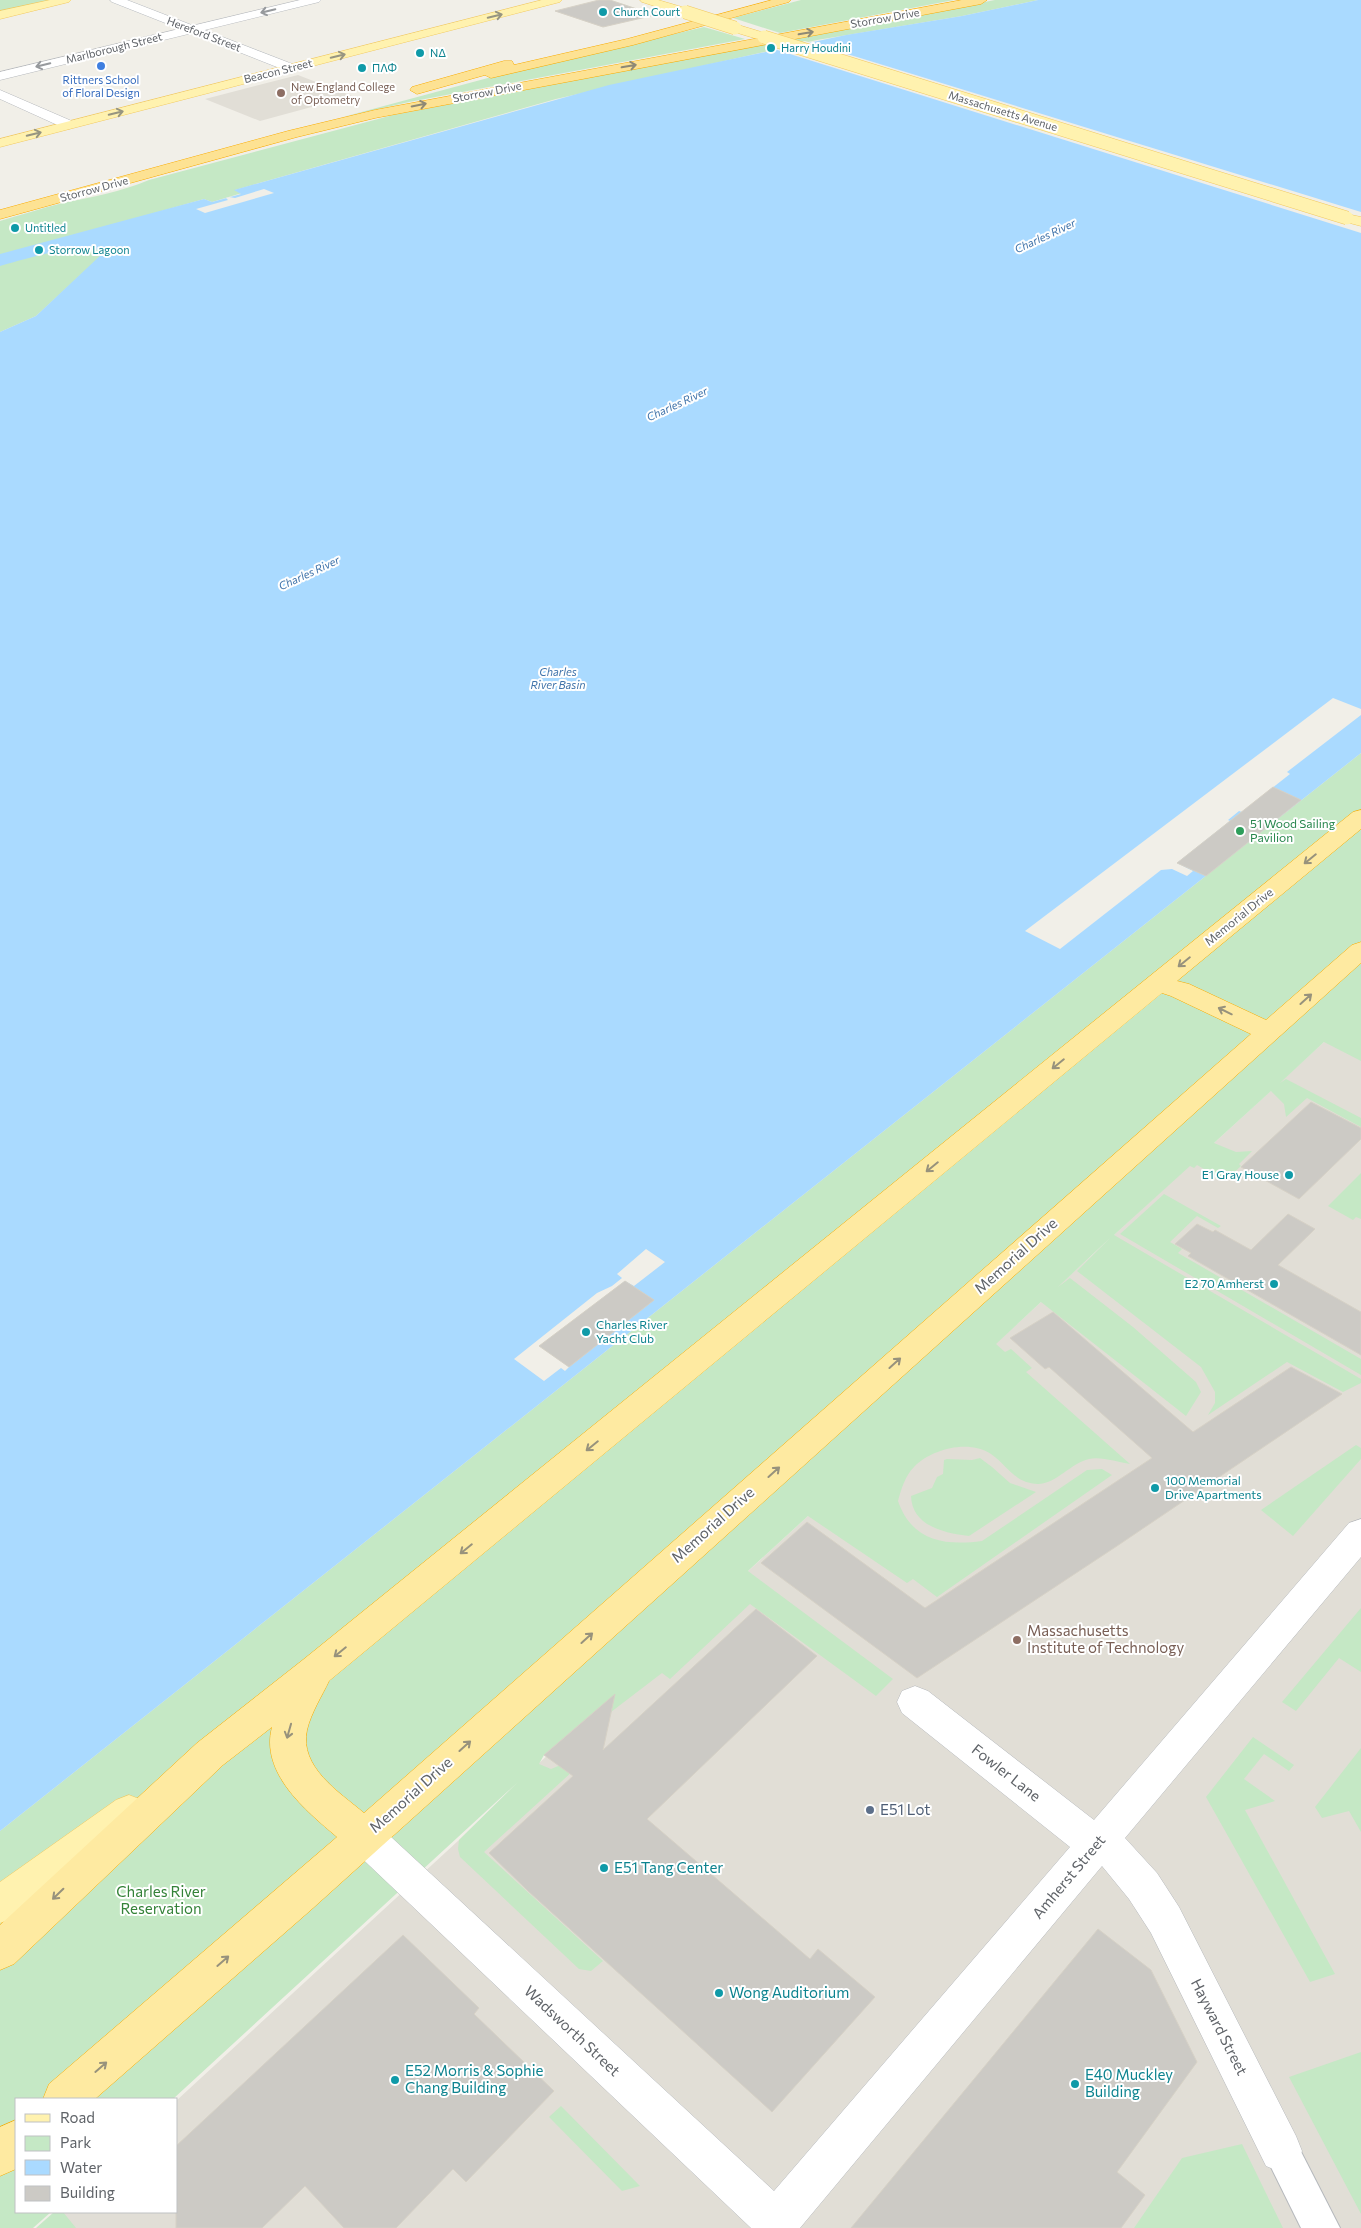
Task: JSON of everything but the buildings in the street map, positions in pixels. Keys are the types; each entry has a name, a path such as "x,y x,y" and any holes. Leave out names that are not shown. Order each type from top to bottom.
{"highway":[{"path":"403,95 438,83 747,0"},
{"name":"Storrow Drive","path":"0,206 403,95 629,42 785,0"},
{"path":"938,8 966,0"},
{"name":"Storrow Drive","path":"0,216 347,120 529,84 981,0"},
{"path":"529,84 686,32 735,28"},
{"name":"Memorial Drive","path":"0,1950 210,1754 317,1670 1361,817"},
{"name":"Memorial Drive","path":"65,2098 364,1836 1361,950"},
{"path":"1157,984 1180,990 1269,1032"},
{"path":"317,1670 288,1729 286,1745 289,1760 302,1781 364,1836"},
{"path":"0,2155 15,2142"}],"main road":[{"path":"0,15 65,0"},
{"name":"Beacon Street","path":"0,142 556,0"},
{"name":"Massachusetts Avenue","path":"646,0 1361,222"},
{"name":"Memorial Drive","path":"0,1906 210,1754"}],"street":[{"name":"Hereford Street","path":"116,0 291,68"},
{"name":"Marlborough Street","path":"0,76 315,0"},
{"path":"0,94 69,125"},
{"name":"Amherst Street","path":"777,2225 1098,1842 1361,1533"},
{"name":"Fowler Lane","path":"915,1702 1098,1842"},
{"name":"Wadsworth Street","path":"364,1836 777,2225"},
{"name":"Hayward Street","path":"1098,1842 1144,1886 1164,1920 1320,2228"}],"shaded area":[{"name":"New England College of Optometry","path":"298,75 352,96 260,121 205,99"},
{"name":"Massachusetts Institute of Technology","path":"1361,1008 1361,2228 39,2228 55,2213 178,2213 178,2099 459,1840 537,1765"}],"green space":[{"path":"0,0 52,0 0,12"},
{"path":"801,0 954,0 780,33 733,18"},
{"path":"995,0 1038,0 962,16 817,40 556,99 235,190 242,193 212,202 204,199 144,216 102,252 99,258 36,316 0,332 0,221 55,205 117,191 149,180 393,115"},
{"path":"704,27 745,39 409,102 343,117 499,75"},
{"name":"Charles River Reservation","path":"1361,753 1361,1061 1324,1042 1280,1083 1286,1079 1361,1118 1361,1127 1307,1098 1286,1117 1284,1104 1271,1091 1214,1143 1236,1152 1252,1151 1239,1164 1241,1166 1225,1181 1197,1165 1194,1168 1190,1166 1114,1235 1361,1379 1361,1383 1343,1392 1287,1362 1208,1415 1215,1403 1215,1392 1201,1367 1077,1271 1110,1238 1058,1287 1070,1278 1133,1327 1196,1382 1201,1392 1186,1416 1041,1302 996,1344 1005,1352 1011,1349 1032,1368 1026,1372 1130,1464 1093,1458 1082,1461 1051,1481 1038,1484 1023,1481 991,1454 972,1447 951,1448 940,1451 921,1461 908,1475 898,1501 904,1514 921,1533 942,1541 955,1542 982,1541 1087,1470 1102,1469 1112,1475 937,1597 913,1579 907,1583 808,1516 748,1571 893,1679 876,1696 750,1604 670,1679 662,1673 611,1712 612,1708 600,1707 544,1755 539,1764 551,1769 580,1757 584,1761 484,1852 603,1961 591,1971 579,1969 460,1857 458,1849 459,1840 518,1782 174,2098 15,2098 15,2213 50,2213 33,2228 0,2228 0,1831"},
{"path":"1361,1173 1361,1219 1356,1217 1353,1220 1328,1206"},
{"path":"1164,1194 1221,1226 1218,1228 1197,1216 1170,1242 1182,1249 1178,1253 1361,1359 1361,1375 1120,1234"},
{"path":"1356,1445 1361,1448 1361,1459 1293,1536 1261,1510"},
{"path":"980,1458 1010,1483 1036,1492 969,1536 940,1530 923,1521 913,1506 911,1496 932,1488 937,1477 943,1474 944,1460 972,1460"},
{"path":"1361,1608 1361,1672 1339,1658 1296,1711 1282,1702"},
{"path":"1253,1737 1294,1765 1289,1771 1264,1754 1244,1779 1275,1801 1245,1810 1335,1974 1310,1982 1206,1797"},
{"path":"1361,1748 1361,1832 1349,1811 1322,1818 1315,1807"},
{"path":"1361,2052 1361,2214 1289,2077"},
{"path":"561,2106 640,2186 622,2191 549,2117"},
{"path":"1242,2144 1283,2228 1134,2228 1182,2158"},
{"path":"53,2213 64,2213 76,2228 36,2228"}],"water":[{"name":"Charles River Basin","path":"1038,0 1361,0 1361,753 0,1831 0,332 36,316 103,253 96,249 70,249 0,266 0,254 204,199 212,202 241,194 234,190 609,85 846,35 962,16"}],"pier":[{"path":"805,41 1361,212 1361,233 774,49"},
{"path":"264,189 274,193 205,213 196,209 228,200 226,198 229,197 235,198"},
{"path":"1333,698 1361,709 1361,715 1287,772 1290,774 1242,812 1239,811 1228,820 1230,821 1177,863 1193,871 1187,876 1172,869 1161,870 1060,949 1025,931"},
{"path":"646,1249 665,1262 634,1286 625,1281 540,1346 569,1367 565,1371 561,1368 544,1381 514,1359 597,1293 612,1286 622,1278 617,1274"}],"place":[{"name":"Church Court","path":"603,12"},
{"name":"Harry Houdini","path":"771,48"},
{"name":"ΝΔ","path":"420,53"},
{"name":"Rittners School of Floral Design","path":"101,66"},
{"name":"ΠΛΦ","path":"362,68"},
{"name":"New England College of Optometry","path":"281,93"},
{"name":"Untitled","path":"15,228"},
{"name":"Storrow Lagoon","path":"39,250"},
{"name":"51 Wood Sailing Pavilion","path":"1240,831"},
{"name":"E1 Gray House","path":"1289,1175"},
{"name":"E2 70 Amherst","path":"1274,1284"},
{"name":"Charles River Yacht Club","path":"586,1332"},
{"name":"100 Memorial Drive Apartments","path":"1155,1488"},
{"name":"Massachusetts Institute of Technology","path":"1017,1640"},
{"name":"E51 Lot","path":"870,1810"},
{"name":"E51 Tang Center","path":"604,1868"},
{"name":"Wong Auditorium","path":"719,1993"},
{"name":"E52 Morris & Sophie Chang Building","path":"395,2080"},
{"name":"E40 Muckley Building","path":"1075,2084"}],"water label":[{"name":"Charles River","path":"1045,236"},
{"name":"Charles River","path":"677,404"},
{"name":"Charles River","path":"309,573"}]}
